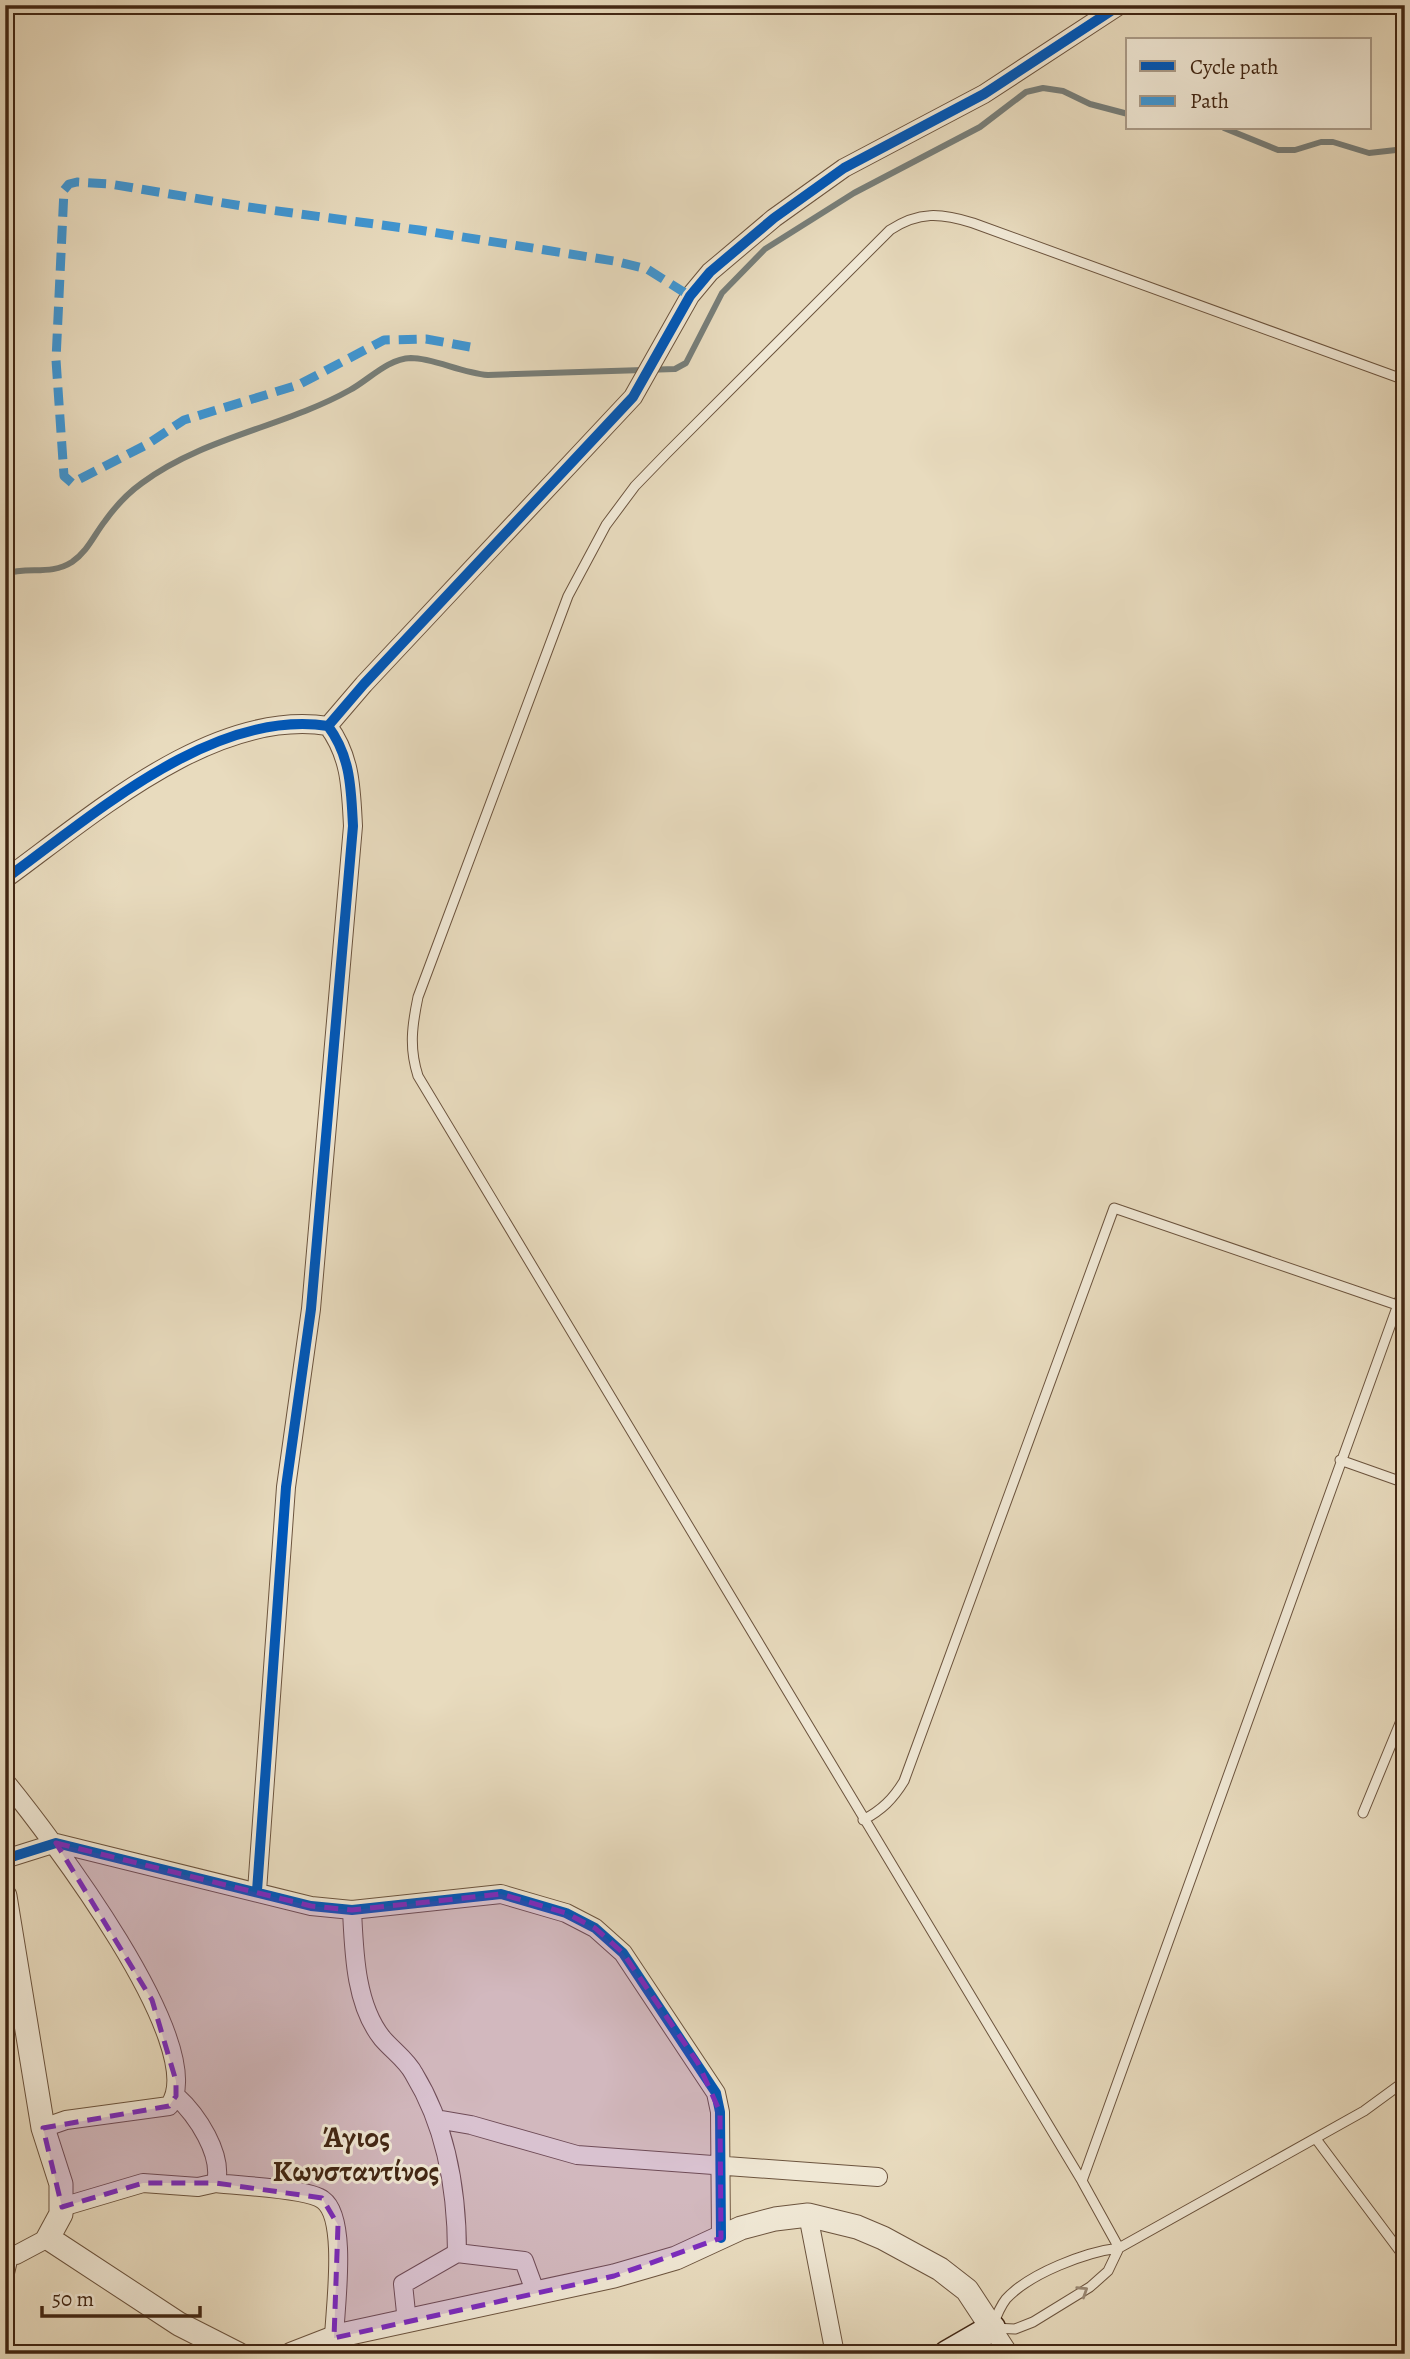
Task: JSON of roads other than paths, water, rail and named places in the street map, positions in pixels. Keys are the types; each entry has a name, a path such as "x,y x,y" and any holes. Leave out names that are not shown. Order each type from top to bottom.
{"main road":[{"path":"947,2354 992,2328"}],"street":[{"path":"328,726 364,684 617,415 644,380 690,296 703,280 774,218 844,168 984,94 1120,5"},
{"path":"5,879 100,810 213,741 271,726 302,722 328,726 342,745 350,773 353,827 311,1309 286,1487 257,1891"},
{"path":"5,1781 56,1843 92,1896 152,2000 173,2067 176,2096 169,2106 66,2120 44,2128"},
{"path":"5,1859 56,1843 311,1906 352,1910 500,1894 566,1913 596,1928 623,1953 716,2093 720,2112 722,2238"},
{"path":"5,1896 44,2128 61,2184 62,2207 58,2221 48,2238 7,2261"},
{"path":"352,1910 361,1988 371,2022 414,2073 436,2119 455,2193 457,2253"},
{"path":"176,2096 190,2108 201,2125 217,2164 216,2183"},
{"path":"436,2119 471,2125 577,2155 878,2177"},
{"path":"62,2207 143,2183 198,2187 216,2183 299,2192 322,2198 330,2206 338,2225 334,2337"},
{"path":"808,2216 835,2354"},
{"path":"292,2354 334,2337 534,2291 614,2276 676,2258 759,2223 808,2216 857,2227 940,2269 967,2290 1009,2354"},
{"path":"48,2238 179,2324 238,2354"},
{"path":"407,2322 403,2284 457,2253 524,2260 534,2291"}],"lane":[{"path":"1119,2248 1082,2181 418,1076 411,1054 412,1028 418,997 563,609 606,525 635,486 890,230 907,219 928,214 974,223 1405,380"},
{"path":"863,1820 887,1805 904,1780 1114,1208 1397,1305"},
{"path":"1082,2181 1405,1285"},
{"path":"1340,1460 1405,1483"},
{"path":"1363,1813 1405,1711"},
{"path":"1119,2248 1108,2271 1090,2287 1033,2322 1015,2329 992,2328 999,2309 1017,2291 1069,2261 1097,2250 1119,2248 1364,2110 1405,2081"},
{"path":"1316,2138 1405,2258"}],"waterway":[{"path":"5,574 55,569 72,562 87,548 122,500 166,467 218,443 325,403 402,359 420,359 488,375 675,369 686,363 722,293 765,249 854,193 980,127 1026,92 1043,88 1063,91 1090,104 1126,113"},
{"path":"1229,130 1278,150 1295,150 1321,142 1333,142 1369,153 1405,149"}],"district":[{"name":"Άγιος Κωνσταντίνος","path":"356,2154"}]}
